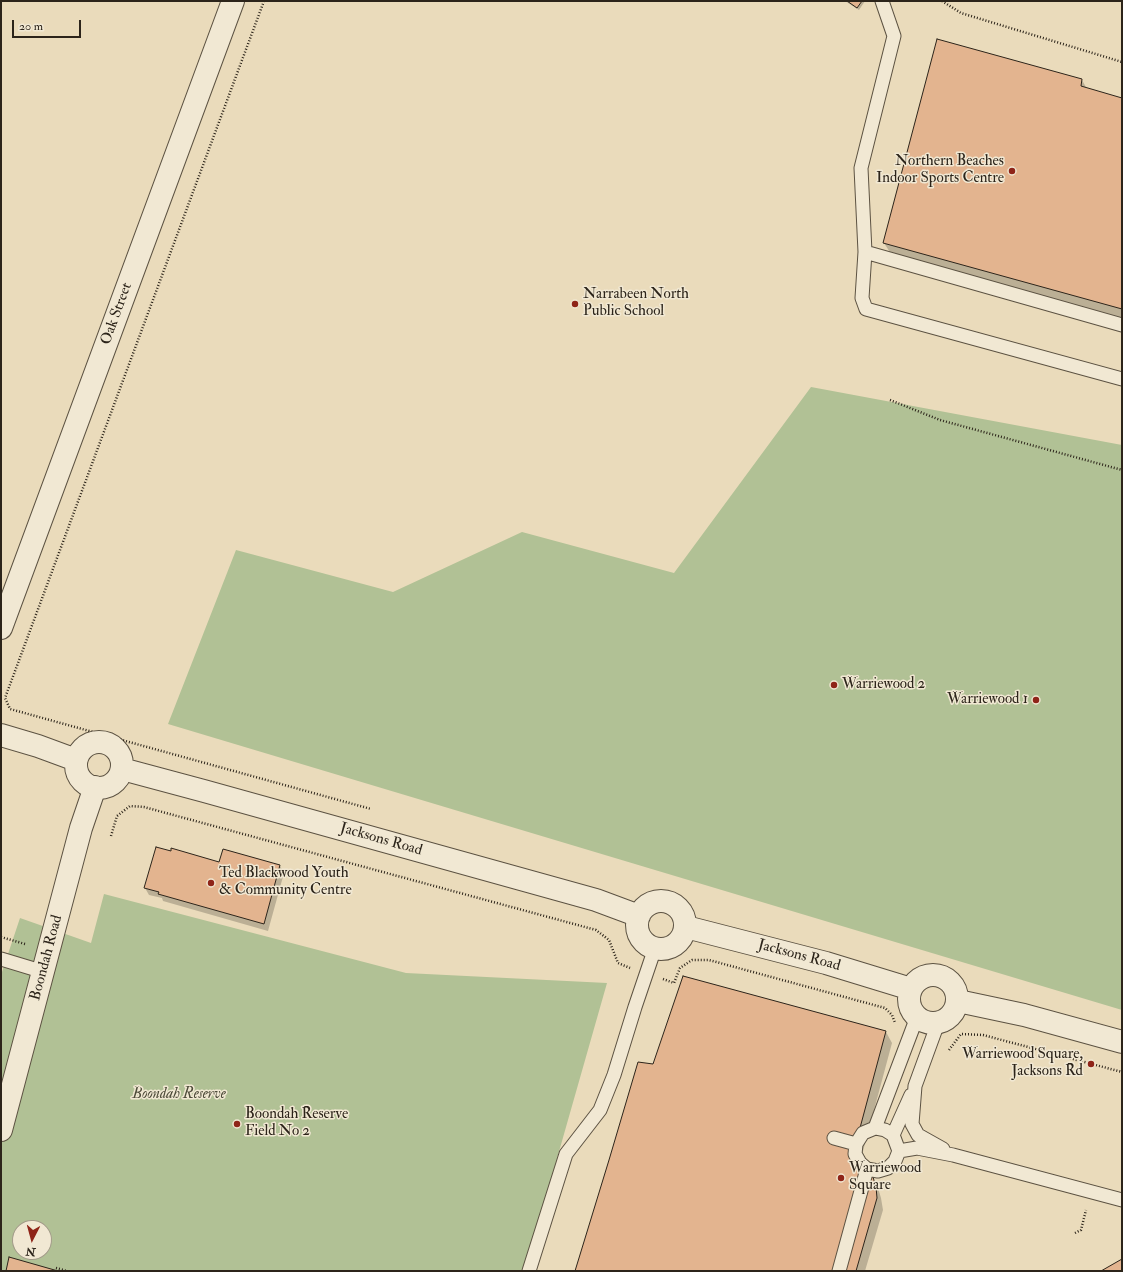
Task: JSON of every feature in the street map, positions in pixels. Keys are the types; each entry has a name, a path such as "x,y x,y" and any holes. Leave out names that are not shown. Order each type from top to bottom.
{"street":[{"name":"Oak Street","path":"1,628 233,1"},
{"path":"1,735 38,746 76,760"},
{"path":"101,741 116,748 120,754 122,769 114,783 107,787 95,787 87,785 81,779 77,772 76,760 81,750 87,744 101,741"},
{"name":"Jacksons Road","path":"122,769 589,898 639,916"},
{"name":"Boondah Road","path":"1,1130 79,836 95,787"},
{"path":"667,901 675,904 681,911 685,918 686,928 683,935 675,944 663,949 655,948 648,945 638,932 637,924 639,916 643,909 650,903 667,901"},
{"name":"Jacksons Road","path":"686,928 826,963 911,989"},
{"path":"935,974 952,982 958,1001 954,1011 947,1019 927,1020 911,1009 908,999 911,989 917,981 925,975 935,974"},
{"path":"958,1001 1024,1015 1122,1042"}],"lane":[{"path":"882,1 894,36 860,168 865,252 862,298 866,309 1122,379"},
{"path":"865,252 1122,325"},
{"path":"529,1271 566,1154 600,1110 614,1075 655,948"},
{"path":"1,959 44,972"},
{"path":"875,1128 908,1043 927,1020"},
{"path":"893,1135 916,1086 929,1050 927,1020"},
{"path":"916,1086 912,1124 918,1135 954,1155"},
{"path":"875,1128 885,1130 893,1135 899,1152 895,1161 888,1168 878,1171 867,1169 860,1163 855,1154 856,1144 863,1133 875,1128"},
{"path":"834,1138 856,1144"},
{"path":"899,1152 917,1148 954,1155 1122,1200"},
{"path":"839,1271 867,1169"}],"path":[{"path":"264,1 5,698 10,709 210,766 371,809"},
{"path":"942,1 961,13 1122,62"},
{"path":"890,400 940,420 1122,470"},
{"path":"111,836 117,816 130,806 144,807 596,930 609,940 618,963 647,975 674,983 680,968 692,960 709,960 885,1008 892,1015 896,1026 894,1037 908,1043"},
{"path":"1,937 25,944"},
{"path":"929,1050 944,1056 961,1034 983,1035 1122,1072"},
{"path":"1075,1233 1081,1230 1091,1191"},
{"path":"56,1268 67,1271"}],"green space":[{"path":"811,387 1122,445 1122,1010 168,724 236,550 393,592 522,532 674,573"},
{"name":"Boondah Reserve","path":"104,894 406,973 607,983 525,1271 1,1271 1,975 20,918 91,943"}],"building":[{"path":"847,1 862,1 857,8"},
{"name":"Northern Beaches Indoor Sports Centre","path":"937,39 1082,79 1081,86 1122,98 1122,309 883,243"},
{"name":"Ted Blackwood Youth & Community Centre","path":"156,847 171,851 171,848 219,862 223,849 280,865 264,924 158,894 159,892 144,888"},
{"path":"683,976 886,1031 853,1154 873,1177 877,1198 856,1271 575,1271 638,1062 653,1064"},
{"path":"9,1257 12,1258 12,1260 20,1260 58,1271 6,1271"},
{"path":"1122,1259 1122,1271 1101,1271"}],"place":[{"name":"Northern Beaches Indoor Sports Centre","path":"1012,171"},
{"name":"Narrabeen North Public School","path":"575,304"},
{"name":"Warriewood 2","path":"834,685"},
{"name":"Warriewood 1","path":"1036,700"},
{"name":"Ted Blackwood Youth & Community Centre","path":"211,883"},
{"name":"Warriewood Square, Jacksons Rd","path":"1091,1064"},
{"name":"Boondah Reserve Field No 2","path":"237,1124"},
{"name":"Warriewood Square","path":"841,1178"}]}
